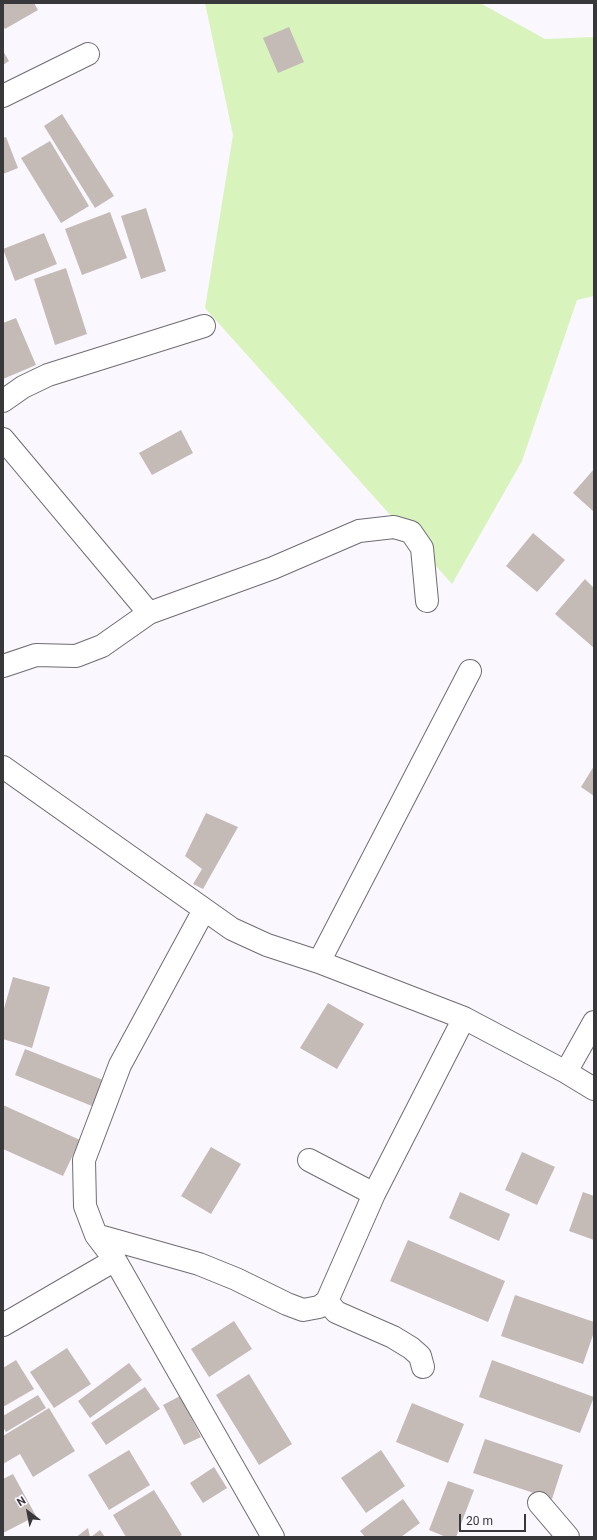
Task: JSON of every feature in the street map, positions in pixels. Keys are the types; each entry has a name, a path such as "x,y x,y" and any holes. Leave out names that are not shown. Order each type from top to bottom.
{"street":[{"path":"3,96 88,54"},
{"path":"3,401 23,387 48,375 204,326"},
{"path":"3,439 149,613"},
{"path":"3,666 36,655 76,656 102,646 149,613 273,568 359,531 394,527 411,532 422,548 427,601"},
{"path":"319,962 470,671"},
{"path":"3,767 232,929 267,945 319,962 464,1018 566,1072 594,1089"},
{"path":"204,910 120,1065 84,1160 85,1206 96,1236 115,1260 273,1537"},
{"path":"96,1236 199,1264 236,1279 287,1304 303,1310 319,1307 327,1301 374,1194 464,1018"},
{"path":"566,1072 594,1022"},
{"path":"309,1160 374,1194"},
{"path":"3,1325 115,1260"},
{"path":"327,1301 336,1312 393,1337 411,1348 420,1356 423,1367"},
{"path":"539,1503 568,1537"}],"green space":[{"path":"205,3 480,3 545,39 594,37 594,296 577,300 522,461 452,584 205,308 233,135"}],"building":[{"path":"3,3 34,3 38,10 5,29 3,26"},
{"path":"289,27 304,62 278,73 263,38"},
{"path":"3,51 9,61 3,65"},
{"path":"62,114 114,196 95,208 44,126"},
{"path":"6,137 18,168 3,174 3,138"},
{"path":"50,141 89,206 61,223 21,158"},
{"path":"146,208 166,271 141,279 121,216"},
{"path":"110,212 127,258 82,275 65,229"},
{"path":"44,233 57,264 15,281 3,249"},
{"path":"66,268 87,334 55,345 34,279"},
{"path":"16,318 36,365 3,379 3,323"},
{"path":"181,430 193,453 152,475 139,453"},
{"path":"594,469 594,512 573,493"},
{"path":"533,533 565,560 537,592 506,566"},
{"path":"585,579 594,588 594,648 555,614"},
{"path":"594,766 594,796 581,787"},
{"path":"206,813 238,827 203,889 193,884 202,869 185,856"},
{"path":"13,977 50,987 32,1048 3,1039 3,1012"},
{"path":"328,1003 364,1024 337,1069 300,1048"},
{"path":"25,1049 103,1080 92,1106 15,1075"},
{"path":"3,1105 80,1140 63,1176 3,1149"},
{"path":"211,1147 241,1164 211,1214 181,1196"},
{"path":"522,1152 555,1167 537,1205 505,1190"},
{"path":"460,1192 510,1214 499,1241 449,1218"},
{"path":"583,1192 594,1196 594,1240 569,1231"},
{"path":"408,1240 505,1281 488,1322 390,1281"},
{"path":"515,1295 594,1322 594,1332 583,1364 501,1336"},
{"path":"234,1321 252,1349 209,1377 191,1349"},
{"path":"67,1348 91,1384 54,1408 30,1372"},
{"path":"16,1360 34,1389 3,1407 3,1368"},
{"path":"492,1360 594,1397 580,1433 479,1397"},
{"path":"129,1363 142,1380 90,1418 78,1401"},
{"path":"249,1374 292,1444 259,1465 216,1395"},
{"path":"145,1387 160,1409 106,1445 91,1423"},
{"path":"38,1395 46,1408 6,1432 3,1427 3,1416"},
{"path":"180,1396 201,1437 184,1445 163,1405"},
{"path":"412,1403 464,1424 448,1463 396,1442"},
{"path":"49,1408 75,1451 33,1477 20,1454 3,1464 3,1436"},
{"path":"485,1439 563,1465 552,1499 473,1473"},
{"path":"129,1450 150,1485 109,1510 88,1475"},
{"path":"381,1450 405,1486 366,1513 341,1478"},
{"path":"214,1467 227,1488 203,1503 190,1483"},
{"path":"13,1474 36,1516 3,1533 3,1479"},
{"path":"448,1481 474,1490 456,1537 446,1537 429,1530"},
{"path":"154,1490 182,1535 178,1537 126,1537 113,1515"},
{"path":"403,1499 420,1523 401,1537 365,1537 360,1531"},
{"path":"88,1528 90,1537 76,1537"},
{"path":"100,1530 105,1537 91,1537"}]}
